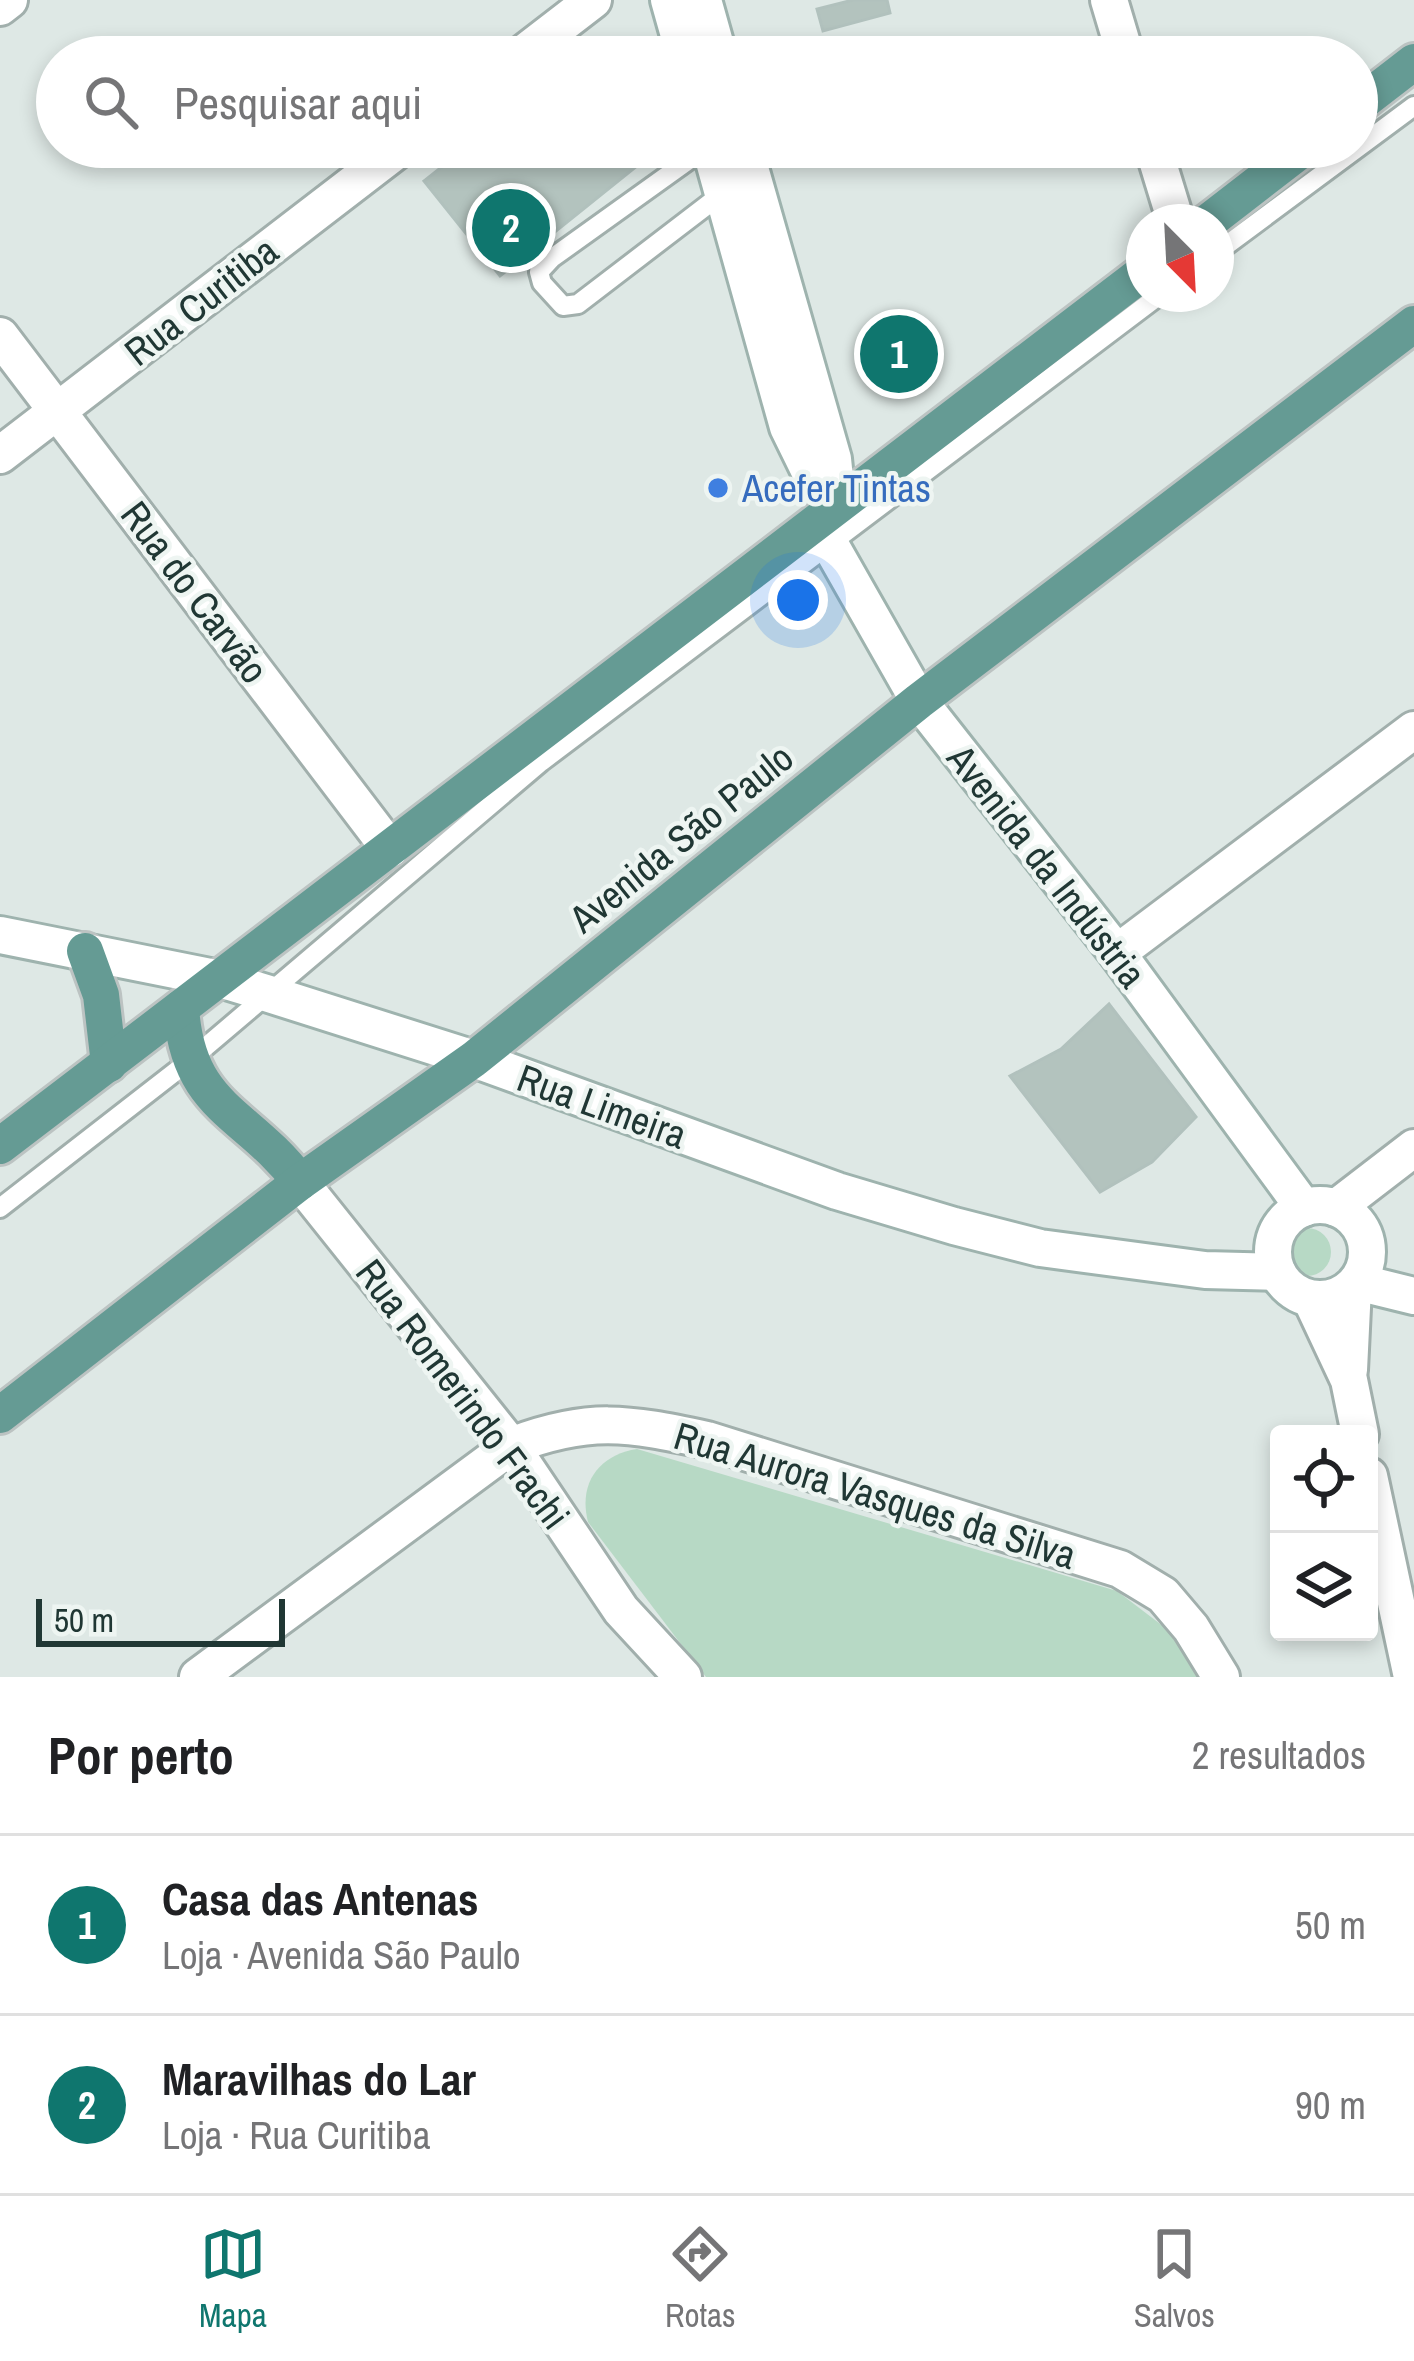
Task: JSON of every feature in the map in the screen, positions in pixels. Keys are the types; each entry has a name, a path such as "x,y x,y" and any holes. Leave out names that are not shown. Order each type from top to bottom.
{"main road":[{"path":"1378,90 1414,62"},
{"path":"1231,204 1278,168"},
{"path":"0,1145 390,849 833,525 1126,287"},
{"name":"Avenida São Paulo","path":"0,1415 300,1181 473,1059 919,701 1414,324"},
{"path":"86,951 101,995 109,1064"},
{"path":"181,1008 189,1061 206,1091 276,1150 300,1181"}],"street":[{"path":"0,7 9,0"},
{"path":"546,36 593,0"},
{"path":"669,0 679,36"},
{"path":"704,0 713,36"},
{"path":"1109,0 1120,36"},
{"name":"Rua Curitiba","path":"0,455 374,168"},
{"name":"Avenida da Indústria","path":"715,168 788,427 919,701 1117,953 1306,1215"},
{"name":"Avenida da Indústria","path":"750,168 832,459 833,525"},
{"path":"1160,168 1171,204"},
{"name":"Rua do Carvão","path":"0,336 390,849"},
{"path":"1117,953 1414,730"},
{"name":"Rua Limeira","path":"0,935 220,979 266,993 473,1059 754,1162 955,1226 1040,1248 1205,1270 1277,1272"},
{"path":"1205,1270 1414,1148"},
{"name":"Rua Romerindo Frachi","path":"300,1181 511,1446 621,1610 683,1677"},
{"path":"1306,1215 1274,1243 1277,1272 1286,1285 1312,1299 1341,1295 1359,1276"},
{"path":"1306,1215 1361,1227 1367,1243 1348,1380"},
{"path":"1359,1276 1414,1284"},
{"path":"1359,1276 1414,1296"},
{"path":"1312,1299 1348,1380 1358,1425"},
{"name":"Rua Aurora Vasques da Silva","path":"198,1677 511,1446 589,1423 646,1427 707,1440 1120,1569 1163,1595 1191,1628 1221,1677"},
{"path":"1378,1518 1412,1677"},
{"name":"Rua Romerindo Frachi","path":"621,1610 648,1677"}],"lane":[{"path":"1378,133 1414,106"},
{"path":"678,168 539,272 542,283 563,306 578,304 723,193"},
{"path":"1234,240 1330,168"},
{"path":"0,1208 189,1061 541,762 833,525 1135,312"}],"green space":[{"path":"1307,1228 1324,1235 1331,1252 1324,1269 1307,1276 1290,1269 1283,1252 1290,1235"},
{"path":"637,1449 1117,1591 1172,1633 1201,1677 706,1677 588,1522 586,1495 594,1473 612,1457"}],"building":[{"path":"853,0 887,0 890,13 823,31 817,9"},
{"path":"440,168 634,168 500,276 424,181"},
{"path":"1109,1004 1196,1117 1152,1162 1100,1192 1010,1076 1061,1049"}],"place":[{"name":"Maravilhas do Lar","path":"511,228"},
{"name":"Casa das Antenas","path":"899,354"},
{"name":"Acefer Tintas","path":"718,488"}]}
